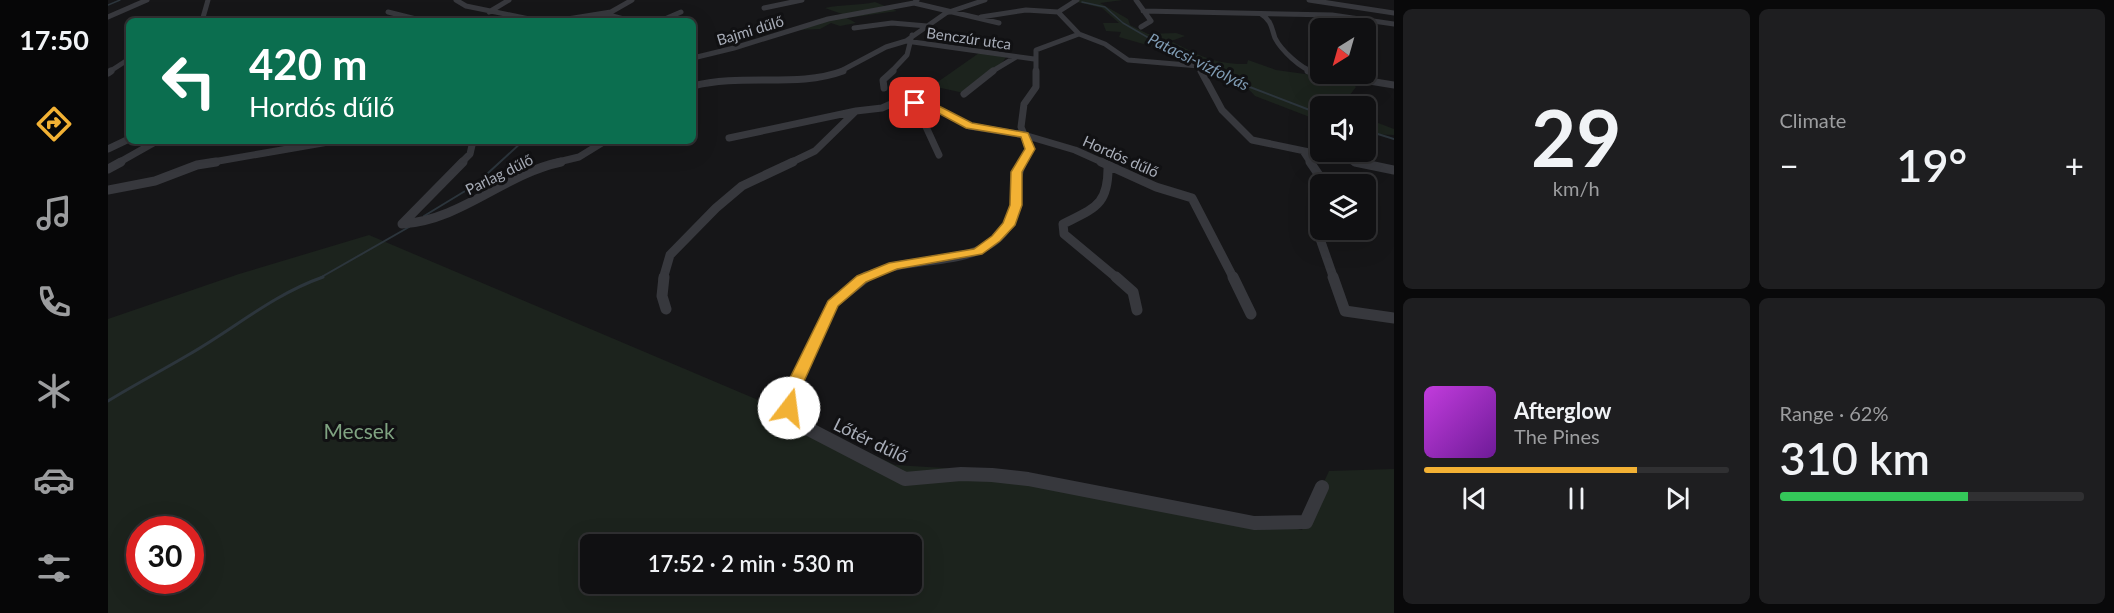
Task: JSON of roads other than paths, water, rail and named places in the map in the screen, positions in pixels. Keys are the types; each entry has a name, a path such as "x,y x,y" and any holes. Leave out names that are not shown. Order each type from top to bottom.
{"street":[{"path":"108,18 147,0"},
{"path":"203,18 208,0"},
{"path":"456,0 466,6 518,18"},
{"path":"489,12 509,0"},
{"path":"577,18 605,14 617,10 632,0"},
{"path":"764,8 802,0"},
{"path":"696,85 718,78 830,75 908,40 951,11 985,0"},
{"path":"981,18 1026,10 1058,12 1077,0"},
{"path":"1136,0 1143,11 1149,15 1151,21 1141,27"},
{"path":"1309,0 1394,13"},
{"path":"1355,1 1385,4"},
{"path":"916,2 999,23"},
{"name":"Bajmi dűlő","path":"696,57 759,42 809,24 916,2"},
{"path":"1279,9 1299,9 1316,15"},
{"path":"1143,11 1193,15 1316,15 1394,24"},
{"path":"388,12 412,18"},
{"path":"667,18 681,12"},
{"path":"1058,12 1079,34 1105,44 1128,60 1199,66 1222,110 1252,140 1394,170"},
{"path":"605,14 620,18"},
{"path":"1260,14 1268,17 1276,40 1305,69 1333,77 1394,85"},
{"path":"854,28 886,23 927,26"},
{"path":"1034,59 1036,50 1079,34"},
{"path":"884,88 883,80 906,57 908,40"},
{"name":"Benczúr utca","path":"908,40 1034,59"},
{"path":"964,93 989,77 1003,62 1016,57"},
{"name":"Lőtér dűlő","path":"1034,59 1036,87 1024,104 1021,127 1030,149 1017,172 1016,205 1009,225 977,252 894,266 862,279 832,304 793,388 789,408 802,426 905,479 961,474 1028,478 1254,522 1306,522 1322,487"},
{"path":"108,73 126,61"},
{"name":"Hordós dűlő","path":"729,138 856,111 882,108 899,103 915,103 932,106 969,126 1024,135 1075,150 1156,187 1192,198 1251,314"},
{"path":"915,103 939,155"},
{"path":"666,309 662,296 664,273 670,255 716,208 742,186 815,151 856,111"},
{"path":"108,149 126,141"},
{"path":"108,169 152,144"},
{"path":"108,190 155,181 197,165 317,144"},
{"name":"Parlag dűlő","path":"472,144 470,154 402,224 419,225 455,211 538,168 578,160 601,144"},
{"path":"1303,152 1318,174"},
{"path":"1108,165 1110,188 1101,203 1063,224 1064,234 1133,292 1137,310"},
{"path":"1320,240 1346,311 1394,318"}],"waterway":[{"path":"108,5 120,0"},
{"name":"Patacsi-vízfolyás","path":"1082,2 1105,7 1123,23 1159,44 1223,71"},
{"name":"Patacsi-vízfolyás","path":"1223,71 1242,84 1310,110"},
{"path":"1376,133 1394,139"},
{"path":"424,216 475,185 520,144"},
{"path":"319,279 409,227"},
{"path":"319,279 323,277"},
{"path":"108,401 205,345 287,293 319,279"}],"park label":[{"name":"Mecsek","path":"359,430"}]}
